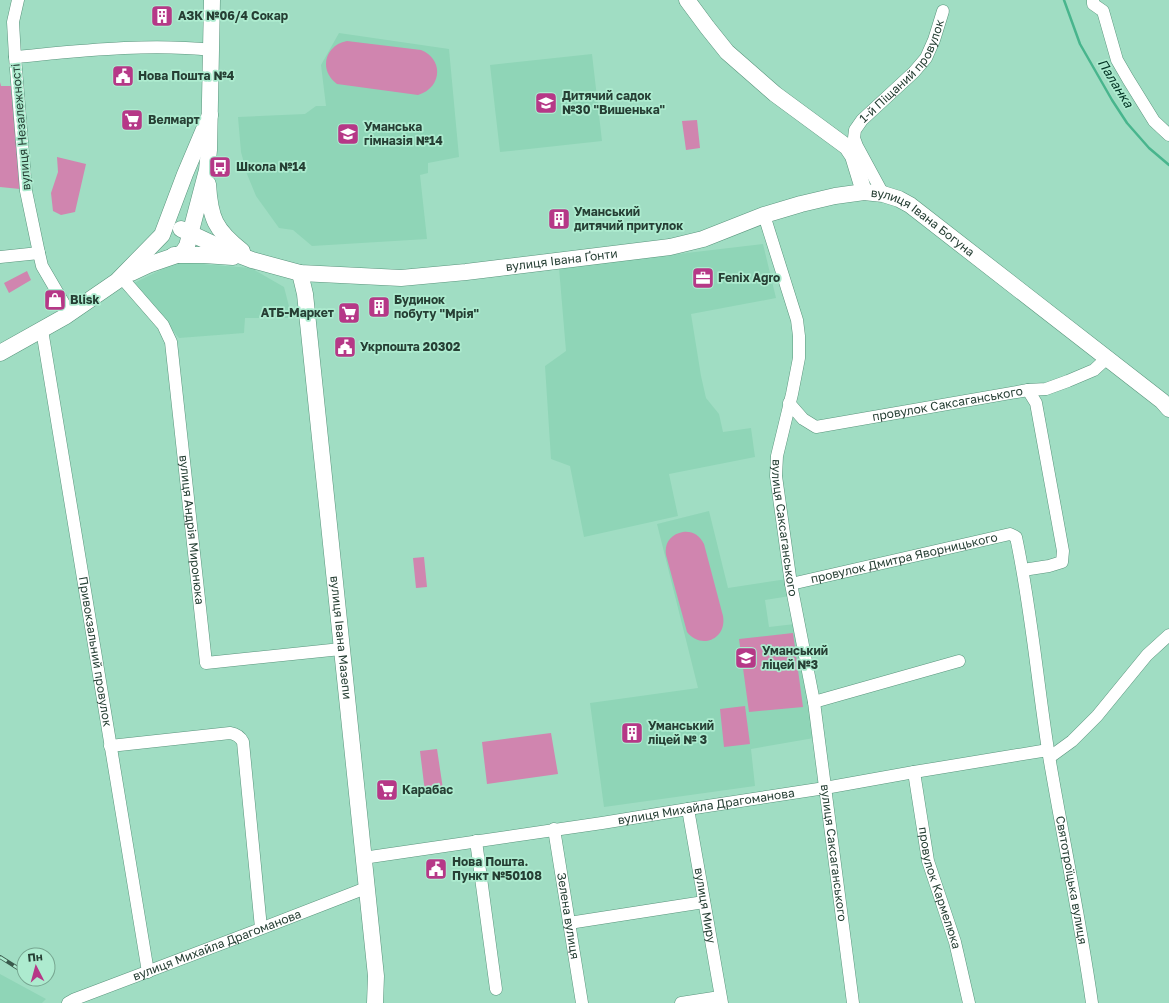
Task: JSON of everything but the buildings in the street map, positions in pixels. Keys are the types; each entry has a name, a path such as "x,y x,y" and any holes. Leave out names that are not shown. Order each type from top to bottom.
{"main road":[{"path":"0,353 70,314 122,278 148,265 183,252 206,170 209,150 212,0"},
{"name":"вулиця Івана Богуна","path":"687,0 727,52 775,94 847,147 853,156 864,192 883,194 899,199 910,205 1162,401 1169,409"},
{"path":"176,255 167,253 163,249 161,240 185,174 210,115"},
{"name":"вулиця Івана Ґонти","path":"206,170 214,221 228,240 252,260"},
{"path":"122,278 139,254 185,174"},
{"name":"вулиця Івана Ґонти","path":"187,235 252,260 300,273 401,278 620,254 688,244 764,215 801,204 835,196 864,192"},
{"path":"122,278 170,228 177,228 187,235"},
{"name":"вулиця Івана Ґонти","path":"176,255 204,255 252,260"},
{"name":"вулиця Івана Мазепи","path":"300,273 305,296 376,976 375,1003"}],"street":[{"path":"14,57 13,22 18,0"},
{"path":"1093,2 1103,11 1117,60 1154,121 1169,135"},
{"name":"1-й Піщаний провулок","path":"883,194 857,146 854,138 855,130 862,120 914,72 926,58 934,40 943,11"},
{"name":"вулиця Незалежності","path":"70,314 42,266 39,253 26,191 14,57 107,49 188,52 212,50"},
{"name":"вулиця Саксаганського","path":"764,215 795,313 799,336 799,358 777,456 776,476 792,584 814,702 854,1003"},
{"path":"0,257 39,253"},
{"name":"вулиця Андрія Миронюка","path":"122,278 162,325 171,342 206,663 342,649"},
{"name":"Привокзальний провулок","path":"42,330 148,972"},
{"name":"провулок Саксаганського","path":"789,403 803,419 816,427 1028,390 1046,389 1094,370 1107,358"},
{"path":"1024,570 1049,566 1062,562 1063,551 1036,403 1028,390"},
{"name":"провулок Дмитра Яворницького","path":"792,584 1010,534 1016,537"},
{"name":"Святотроїцька вулиця","path":"1016,537 1024,570 1049,753 1083,939 1092,1003"},
{"path":"1049,753 1072,741 1097,716 1147,655 1169,635"},
{"path":"814,702 959,660"},
{"path":"110,746 230,734 235,734 241,738 243,742 261,928"},
{"name":"вулиця Михайла Драгоманова","path":"363,858 602,823 825,788 914,772 1049,753"},
{"name":"провулок Кармелюка","path":"914,772 928,861 955,942 970,1003"},
{"name":"вулиця Миру","path":"688,809 721,1000"},
{"name":"Зелена вулиця","path":"554,830 582,1003"},
{"path":"476,841 496,989"},
{"name":"вулиця Михайла Драгоманова","path":"68,1003 75,999 366,888"},
{"path":"569,923 704,902"},
{"path":"681,1003 721,1000"}],"shaded area":[{"name":"Уманська гімназія №14","path":"339,33 449,49 459,157 428,163 428,173 420,175 427,239 312,246 293,230 279,228 256,196 247,174 241,152 238,117 305,114 316,106 326,106 321,65"},
{"path":"347,41 421,50 434,60 437,73 436,80 426,91 418,95 337,84 327,72 327,59 333,47 339,43"},
{"name":"Дитячий садок №30 \"Вишенька\"","path":"592,54 602,141 500,152 490,65"},
{"path":"0,82 1,86 11,86 20,189 0,187"},
{"path":"697,120 700,148 686,150 682,121"},
{"path":"57,157 86,164 75,212 61,215 53,211 51,193 58,172"},
{"path":"763,244 776,298 691,314 706,398 719,414 723,432 751,428 755,457 669,474 678,516 584,537 570,466 551,459 545,366 566,351 559,268"},
{"path":"177,262 251,268 284,287 292,318 245,318 244,333 179,338 134,283"},
{"path":"27,271 31,280 9,293 4,283"},
{"name":"Уманський ліцей №3","path":"709,511 728,588 787,579 790,596 765,600 769,627 795,624 810,706 814,738 751,749 755,786 604,807 590,703 698,688 657,524"},
{"path":"683,532 695,534 704,544 723,616 721,631 717,636 706,641 699,640 687,632 666,555 666,547 669,540 675,535"},
{"path":"424,557 427,587 416,588 413,558"},
{"path":"793,633 803,707 749,712 739,639"},
{"path":"745,706 750,744 724,747 720,709"},
{"path":"551,733 558,774 487,784 482,742"},
{"path":"437,749 443,789 425,792 420,751"},
{"path":"0,974 16,983 16,987 24,987 46,999 42,1003 0,1003"}],"waterway":[{"name":"Паланка","path":"1064,0 1080,44 1112,100 1127,123 1149,148 1169,165"}],"railway":[{"path":"0,957 16,967"}],"place":[{"name":"АЗК №06/4 Сокар","path":"162,16"},
{"name":"Нова Пошта №4","path":"123,76"},
{"name":"Дитячий садок №30 \"Вишенька\"","path":"546,103"},
{"name":"Велмарт","path":"132,120"},
{"name":"Уманська гімназія №14","path":"348,134"},
{"name":"Школа №14","path":"220,167"},
{"name":"Уманський дитячий притулок","path":"559,219"},
{"name":"Fenix Agro","path":"703,278"},
{"name":"Blisk","path":"55,300"},
{"name":"Будинок побуту \"Мрія\"","path":"379,307"},
{"name":"АТБ-Маркет","path":"349,313"},
{"name":"Укрпошта 20302","path":"345,347"},
{"name":"Уманський ліцей №3","path":"746,658"},
{"name":"Уманський ліцей № 3","path":"632,733"},
{"name":"Карабас","path":"387,790"},
{"name":"Нова Пошта. Пункт №50108","path":"436,869"}]}
